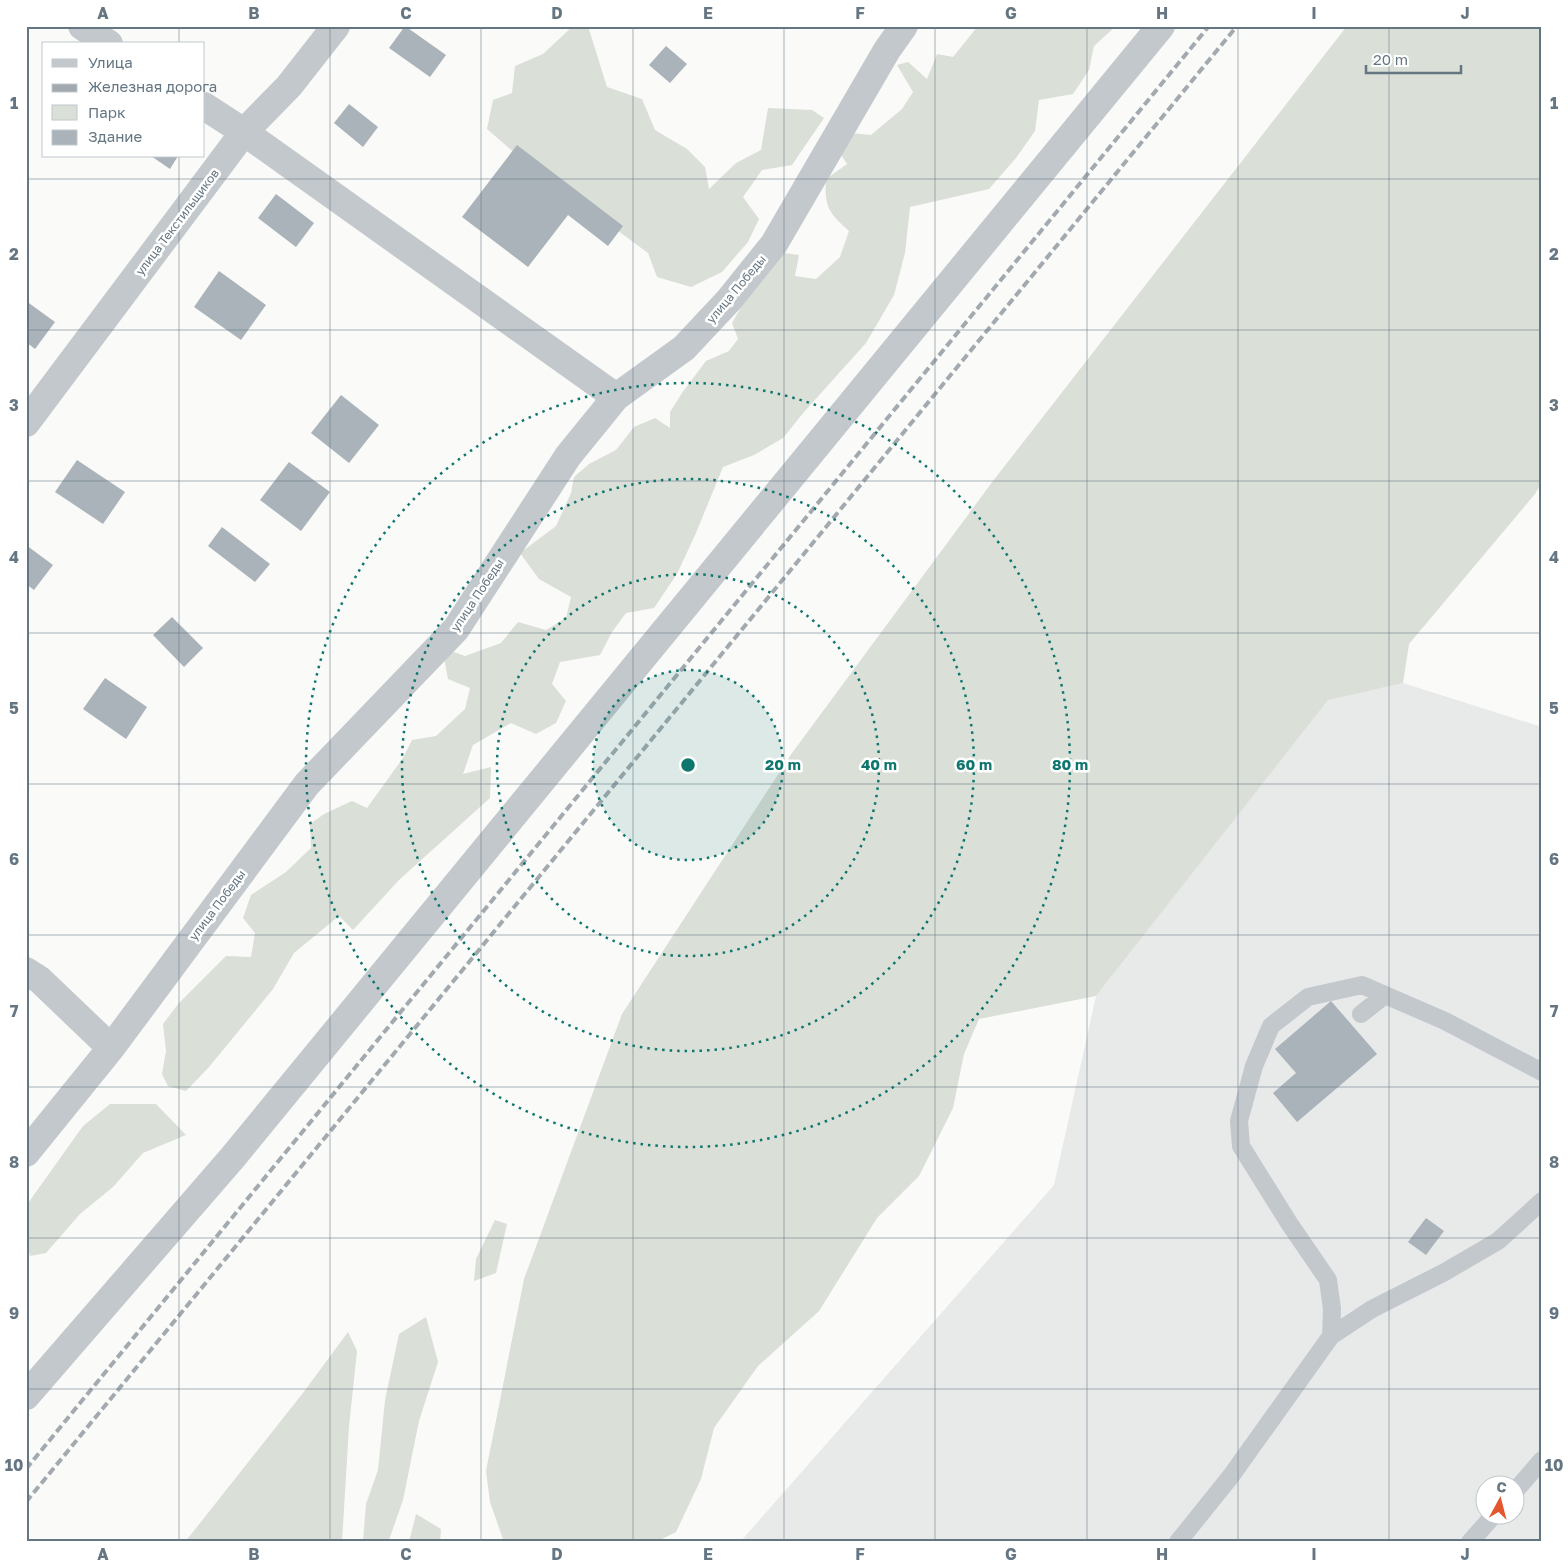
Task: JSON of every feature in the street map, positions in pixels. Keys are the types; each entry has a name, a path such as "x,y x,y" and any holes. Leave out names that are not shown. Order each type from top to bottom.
{"street":[{"path":"82,26 106,42"},
{"name":"улица Текстильщиков","path":"26,424 244,132 289,86 336,26"},
{"name":"улица Победы","path":"26,1153 111,1048 307,784 456,629 568,456 616,397 684,348 729,300 774,244 887,50 904,26"},
{"path":"26,1396 233,1156 1161,26"},
{"path":"205,107 244,132 616,397"},
{"path":"26,971 40,980 111,1048"}],"lane":[{"path":"1331,1336 1332,1309 1328,1280 1289,1223 1241,1146 1239,1121 1254,1066 1271,1026 1308,996 1362,985 1445,1021 1542,1072"},
{"path":"1361,1014 1386,995"},
{"path":"1178,1542 1231,1476 1331,1336 1372,1309 1443,1273 1498,1241 1542,1200"},
{"path":"1526,1478 1542,1460"},
{"path":"1470,1542 1484,1526"}],"shaded area":[{"path":"1403,683 1542,727 1542,1542 740,1542 1054,1185 1096,996 1328,699"}],"green space":[{"path":"573,26 588,26 607,87 642,99 655,130 687,149 705,167 709,189 736,163 761,150 768,108 812,110 824,118 792,165 762,170 743,197 759,219 748,242 722,272 691,287 657,277 648,253 524,161 487,129 493,100 512,93 515,66 543,54"},
{"path":"978,26 1116,26 1094,46 1089,70 1073,94 1039,100 1035,131 1016,158 989,189 910,207 905,253 894,295 866,343 783,438 754,455 723,467 677,574 654,608 626,613 612,632 600,655 560,662 552,684 566,701 556,723 536,734 511,723 473,745 463,774 491,767 490,798 399,880 353,930 339,916 294,953 273,989 209,1067 186,1091 168,1086 162,1074 166,1051 163,1024 179,1003 226,956 251,957 255,933 243,918 251,895 286,872 311,848 310,824 324,814 352,801 367,808 403,758 412,740 436,736 465,709 470,688 448,679 444,657 454,652 465,656 501,643 518,622 546,630 566,618 571,597 539,579 520,553 556,526 571,493 574,477 589,464 616,450 634,427 655,418 670,428 670,412 682,393 706,361 729,351 738,339 732,323 752,288 784,253 799,255 795,276 816,279 840,257 849,231 829,209 826,196 826,179 847,164 837,149 841,132 871,135 902,109 913,92 897,65 908,62 927,79 937,54 953,57"},
{"path":"1347,26 1542,26 1542,482 1535,494 1409,644 1403,683 1328,700 1096,996 979,1019 964,1054 953,1108 919,1176 877,1218 819,1311 758,1366 714,1428 701,1479 676,1532 656,1542 504,1542 490,1502 486,1471 524,1279 622,1014 792,753 993,481"},
{"path":"110,1104 156,1104 186,1135 143,1153 113,1187 80,1214 46,1253 30,1256 26,1237 26,1206 83,1126"},
{"path":"495,1220 507,1224 496,1273 474,1281 476,1259"},
{"path":"426,1317 438,1362 419,1421 403,1500 389,1540 390,1542 363,1542 366,1504 378,1470 385,1400 399,1334"},
{"path":"348,1332 357,1351 349,1426 342,1542 185,1542 303,1393"},
{"path":"416,1514 441,1529 440,1542 409,1542"}],"building":[{"path":"405,26 446,55 430,77 389,48"},
{"path":"666,46 687,64 670,83 649,65"},
{"path":"349,104 378,127 363,147 334,123"},
{"path":"517,145 623,226 608,246 568,215 528,267 462,217"},
{"path":"154,158 177,158 170,169"},
{"path":"276,194 314,223 296,247 258,218"},
{"path":"219,271 266,305 241,340 194,307"},
{"path":"26,301 55,322 35,349 26,342"},
{"path":"341,395 379,425 349,463 311,433"},
{"path":"77,460 125,492 103,524 55,492"},
{"path":"289,462 330,492 301,531 260,500"},
{"path":"222,527 270,564 255,582 208,546"},
{"path":"26,545 53,565 34,590 26,584"},
{"path":"172,617 203,648 184,667 153,635"},
{"path":"105,678 147,707 126,739 83,709"},
{"path":"1331,1001 1377,1054 1297,1122 1273,1093 1296,1073 1275,1049"},
{"path":"1426,1218 1444,1231 1426,1255 1408,1242"}],"railway":[{"path":"26,1469 1209,26"},
{"path":"26,1502 1237,26"}]}
